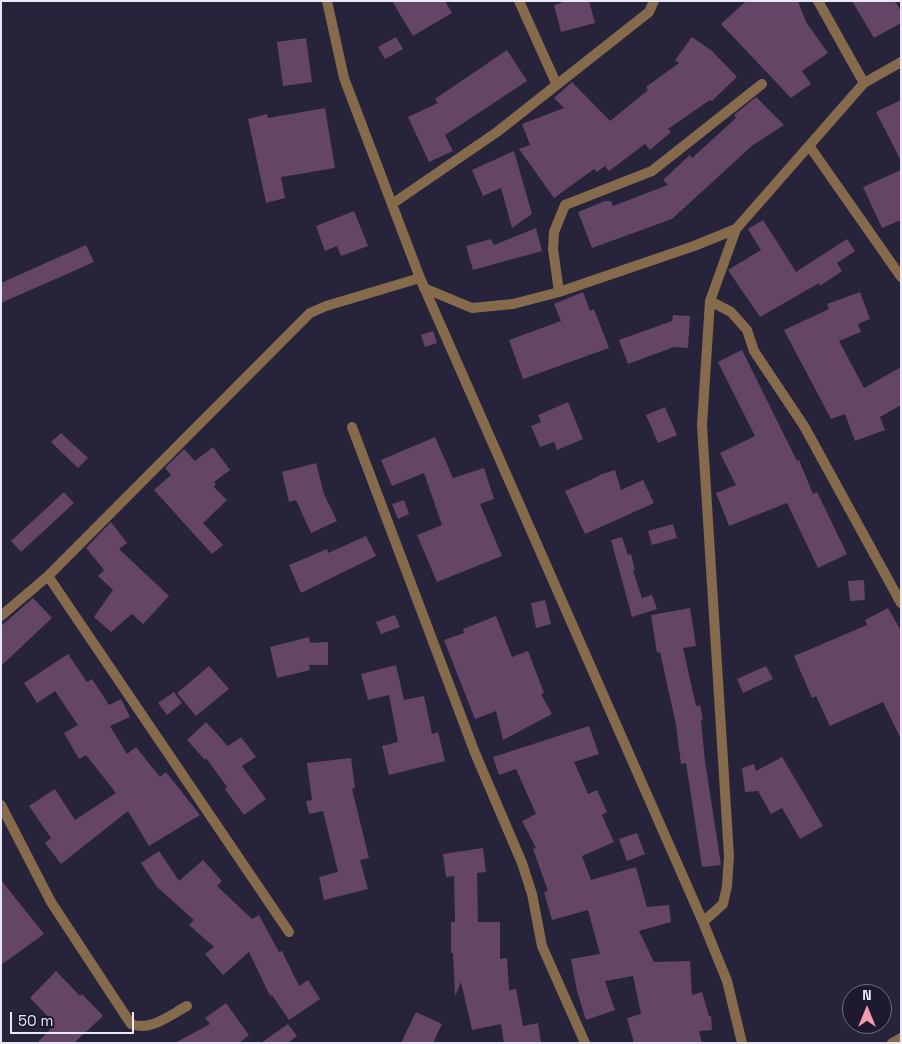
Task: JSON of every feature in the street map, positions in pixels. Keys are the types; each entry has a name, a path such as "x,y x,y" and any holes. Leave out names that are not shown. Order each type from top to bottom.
{"street":[{"path":"327,1 344,78 420,278 703,922 727,981 742,1043"},
{"path":"519,1 556,83"},
{"path":"392,204 497,132 556,83 650,12 654,1"},
{"path":"818,1 864,83"},
{"path":"703,922 722,904 727,886 729,856 702,426 710,301 736,229 810,147 864,83 901,62"},
{"path":"559,292 553,249 554,232 565,205 652,171 762,84"},
{"path":"810,147 900,276"},
{"path":"424,288 472,308 512,304 559,292 694,246 736,229"},
{"path":"1,616 48,576 310,313 326,306 420,278"},
{"path":"710,301 731,312 747,330 754,351 804,426 901,603"},
{"path":"352,427 475,753 522,863 532,894 542,946 585,1043"},
{"path":"48,576 289,932"},
{"path":"1,805 51,902 132,1024 140,1028 154,1024 187,1006"},
{"path":"892,1043 901,1038"}],"building":[{"path":"392,1 445,1 452,13 413,36"},
{"path":"567,1 589,1 595,23 561,32 554,5"},
{"path":"746,1 798,1 806,22 828,53 802,71 811,84 791,98 721,24"},
{"path":"852,1 895,1 901,11 901,23 874,38"},
{"path":"396,37 403,49 385,59 378,47"},
{"path":"692,37 712,51 737,77 712,101 710,100 668,129 671,132 650,150 645,144 609,171 605,166 597,172 594,169 554,198 519,149 530,145 522,124 564,108 554,98 572,82 610,121 648,90 646,87 679,63 675,60"},
{"path":"306,38 312,82 283,86 277,42"},
{"path":"507,50 527,81 445,135 453,151 429,162 408,117 438,103 435,99"},
{"path":"756,97 784,125 753,145 672,219 592,248 578,212 605,201 611,201 613,206 668,185 663,180 690,155 692,158 736,118 734,115"},
{"path":"901,100 901,161 876,112"},
{"path":"325,108 335,168 281,177 285,198 266,203 248,119 267,114 268,118"},
{"path":"514,151 532,214 512,228 501,188 483,196 472,170"},
{"path":"901,170 901,220 882,228 863,187"},
{"path":"354,211 368,246 341,256 337,246 325,251 316,226"},
{"path":"763,220 796,272 847,239 855,251 837,263 842,271 820,286 819,283 760,317 728,270 761,250 748,229"},
{"path":"536,228 542,251 473,270 466,246 491,239 494,245"},
{"path":"86,245 94,262 1,303 1,283"},
{"path":"583,292 590,311 594,309 609,348 523,379 509,340 561,321 554,304"},
{"path":"860,292 870,319 858,324 861,332 839,341 864,388 901,367 901,405 880,417 885,430 855,441 845,414 831,419 784,330 829,309 827,304"},
{"path":"673,315 690,316 688,348 674,347 628,364 619,340 672,321"},
{"path":"433,331 437,343 425,347 421,335"},
{"path":"742,350 797,461 799,460 813,494 817,492 847,554 818,568 787,503 729,526 716,493 736,485 720,453 755,436 718,362"},
{"path":"568,402 583,439 557,450 554,442 540,447 531,426 541,422 538,415"},
{"path":"665,407 677,435 658,443 646,415"},
{"path":"61,433 88,458 78,468 51,442"},
{"path":"435,437 453,478 484,468 494,499 480,504 502,556 437,582 417,535 442,525 424,473 392,486 381,460"},
{"path":"213,447 230,470 214,482 216,484 214,487 227,500 203,523 223,545 212,554 154,490 171,475 165,468 184,449 195,461"},
{"path":"316,463 324,494 337,521 311,533 296,500 289,502 282,472"},
{"path":"615,470 621,490 643,480 654,503 585,534 565,491 599,475"},
{"path":"64,492 74,503 21,552 11,541"},
{"path":"404,500 409,514 398,519 392,504"},
{"path":"111,522 127,543 119,549 169,596 143,624 132,614 111,632 94,617 113,590 98,576 104,570 86,548"},
{"path":"673,524 677,538 652,545 648,531"},
{"path":"366,536 376,556 301,593 289,565 327,549 328,553"},
{"path":"622,537 628,555 631,554 635,570 633,571 642,598 652,595 657,609 632,617 611,540"},
{"path":"864,580 865,600 850,601 848,581"},
{"path":"33,598 52,618 1,666 1,626"},
{"path":"545,600 551,624 536,628 531,603"},
{"path":"690,608 696,646 683,648 696,706 700,705 703,719 701,720 705,761 721,865 702,867 686,763 681,764 676,725 660,652 657,653 651,615"},
{"path":"888,608 901,631 901,739 883,702 830,726 816,696 812,698 794,656 867,625 865,620"},
{"path":"395,615 400,627 381,634 376,622"},
{"path":"496,616 512,657 528,651 544,693 541,694 552,714 503,740 496,711 475,719 444,640 464,633 463,629"},
{"path":"309,637 310,643 328,642 328,665 309,665 310,670 277,678 270,647"},
{"path":"68,654 87,682 92,679 109,705 121,699 130,717 110,726 127,754 136,747 160,777 166,772 200,815 149,846 128,811 61,864 45,843 51,838 29,806 55,789 75,820 116,793 86,755 79,759 64,733 78,725 55,691 37,703 24,683"},
{"path":"396,665 404,700 424,696 432,734 438,732 445,761 389,775 382,746 398,742 389,695 368,700 361,674"},
{"path":"209,666 229,689 196,716 177,693"},
{"path":"766,666 773,679 743,693 737,679"},
{"path":"174,692 182,703 167,715 158,703"},
{"path":"206,722 228,746 241,737 256,757 242,766 266,799 244,815 206,758 205,760 187,740"},
{"path":"589,726 599,754 574,762 588,794 597,790 607,812 602,815 614,842 582,856 591,880 636,867 647,907 669,905 671,922 639,931 654,962 690,961 692,995 702,992 709,1016 711,1016 712,1030 699,1031 702,1043 634,1043 627,1018 641,1014 633,976 605,981 615,1010 586,1020 577,991 571,959 600,954 588,910 552,920 544,892 548,891 533,849 536,848 522,821 536,814 516,769 499,775 493,757"},
{"path":"782,757 823,826 800,839 782,808 771,814 758,791 745,792 742,768 754,764 756,771"},
{"path":"351,758 355,788 352,789 369,858 360,860 368,889 324,900 319,877 338,872 323,811 309,814 306,801 312,800 307,763"},
{"path":"637,833 645,854 627,861 619,839"},
{"path":"483,848 486,872 477,873 478,922 500,922 500,959 507,958 509,990 516,989 523,1026 538,1023 541,1043 504,1043 501,1024 472,1030 461,982 455,996 453,953 451,953 451,922 455,922 454,876 446,877 443,854"},
{"path":"159,851 179,881 203,860 222,881 217,886 252,919 259,915 279,952 282,951 299,986 308,980 320,999 289,1020 272,995 270,996 249,952 223,975 205,954 214,947 189,925 194,920 157,887 141,863"},
{"path":"1,880 44,934 1,965"},
{"path":"56,971 103,1016 74,1043 37,1043 55,1024 30,998"},
{"path":"226,1003 249,1035 239,1043 175,1043 210,1024 205,1018"},
{"path":"416,1012 442,1024 433,1043 401,1043"},
{"path":"288,1024 297,1036 288,1043 261,1043"}]}
